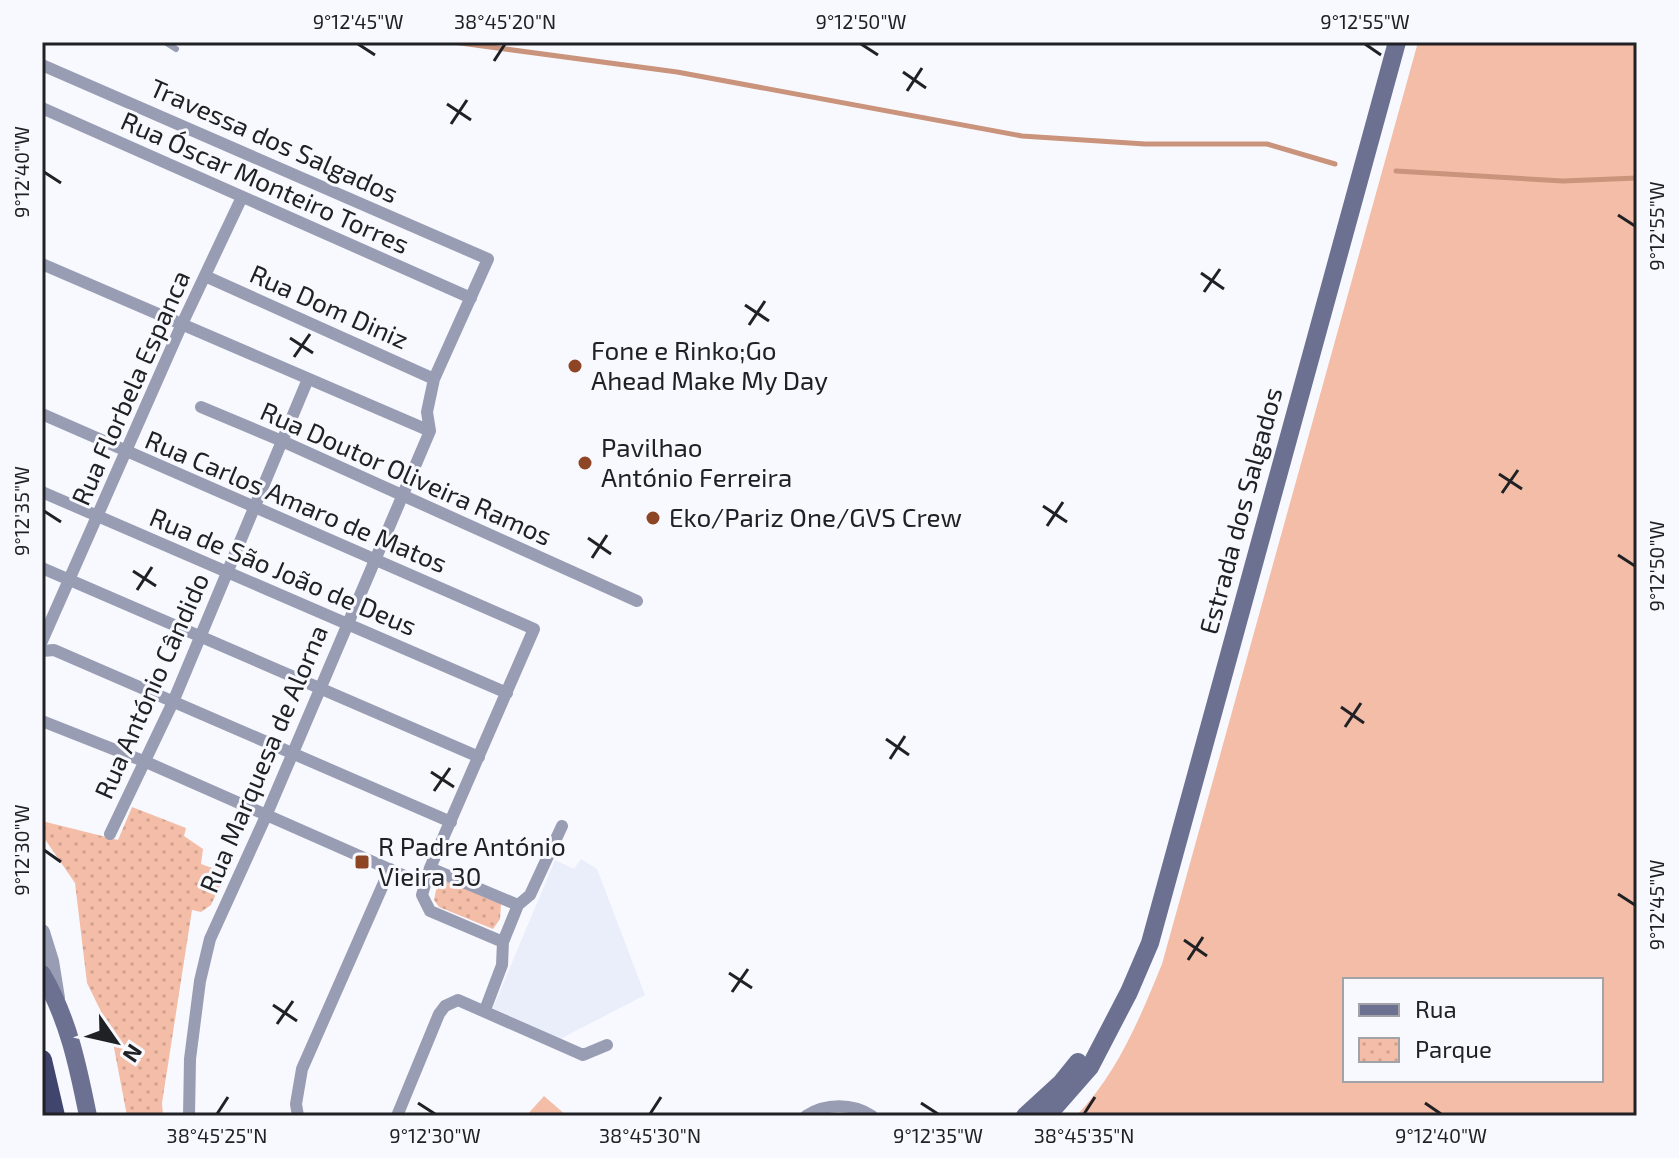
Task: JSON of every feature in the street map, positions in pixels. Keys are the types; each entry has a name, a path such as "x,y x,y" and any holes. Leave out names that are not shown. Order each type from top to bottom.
{"highway":[{"path":"42,1060 55,1116"}],"main road":[{"name":"Estrada dos Salgados","path":"1047,1116 1090,1067 1129,992 1150,943 1397,42"},
{"path":"42,974 57,1000 80,1075 88,1116"},
{"name":"Estrada dos Salgados","path":"1025,1116 1069,1073 1129,992"}],"street":[{"name":"Travessa dos Salgados","path":"42,65 488,259 471,298"},
{"name":"Rua Óscar Monteiro Torres","path":"42,108 471,298"},
{"name":"Rua Florbela Espanca","path":"42,641 182,324 242,197"},
{"path":"42,264 430,431"},
{"name":"Rua Dom Diniz","path":"205,276 434,379"},
{"path":"430,431 427,412 434,379 471,298"},
{"name":"Rua António Cândido","path":"110,834 173,702 308,379"},
{"name":"Rua Doutor Oliveira Ramos","path":"201,407 637,601"},
{"name":"Rua Carlos Amaro de Matos","path":"42,414 534,629 507,693"},
{"name":"Rua Marquesa de Alorna","path":"189,1116 190,1059 210,939 266,816 430,431"},
{"name":"Rua de São João de Deus","path":"42,492 507,693"},
{"path":"42,568 479,757"},
{"path":"42,651 54,650 451,822"},
{"path":"422,890 507,693"},
{"path":"42,721 146,762 390,869 422,890 430,911 503,942"},
{"path":"485,1010 502,965 503,942 518,905 530,895 562,826"},
{"path":"430,868 518,905"},
{"path":"298,1116 296,1104 302,1069 390,869"},
{"path":"42,932 51,961 57,1000"},
{"path":"397,1116 439,1014 445,1006 458,1000 583,1055 607,1045"},
{"path":"806,1116 833,1106 856,1107 869,1115"}],"lane":[{"path":"165,42 176,49"}],"shaded area":[{"path":"581,859 597,869 645,995 560,1039 493,1008 555,860 574,869"}],"green space":[{"path":"1418,42 1637,42 1637,1116 1076,1116 1104,1082 1136,1025 1162,964"},
{"path":"132,807 186,828 184,836 203,849 201,864 226,873 211,905 201,912 192,910 162,1103 163,1116 127,1116 111,1032 87,983 75,883 42,835 42,821 118,840"},
{"path":"446,881 501,904 500,919 493,929 439,907 434,900 436,890"},
{"path":"544,1096 567,1116 526,1116"}],"waterway":[{"path":"453,42 677,72 1022,136 1145,144 1267,144 1335,164"},
{"path":"1396,171 1563,181 1637,178"}],"place":[{"name":"Fone e Rinko;Go Ahead Make My Day","path":"575,366"},
{"name":"Pavilhao António Ferreira","path":"585,463"},
{"name":"Eko/Pariz One/GVS Crew","path":"653,518"},
{"name":"R Padre António Vieira 30","path":"362,862"}]}
